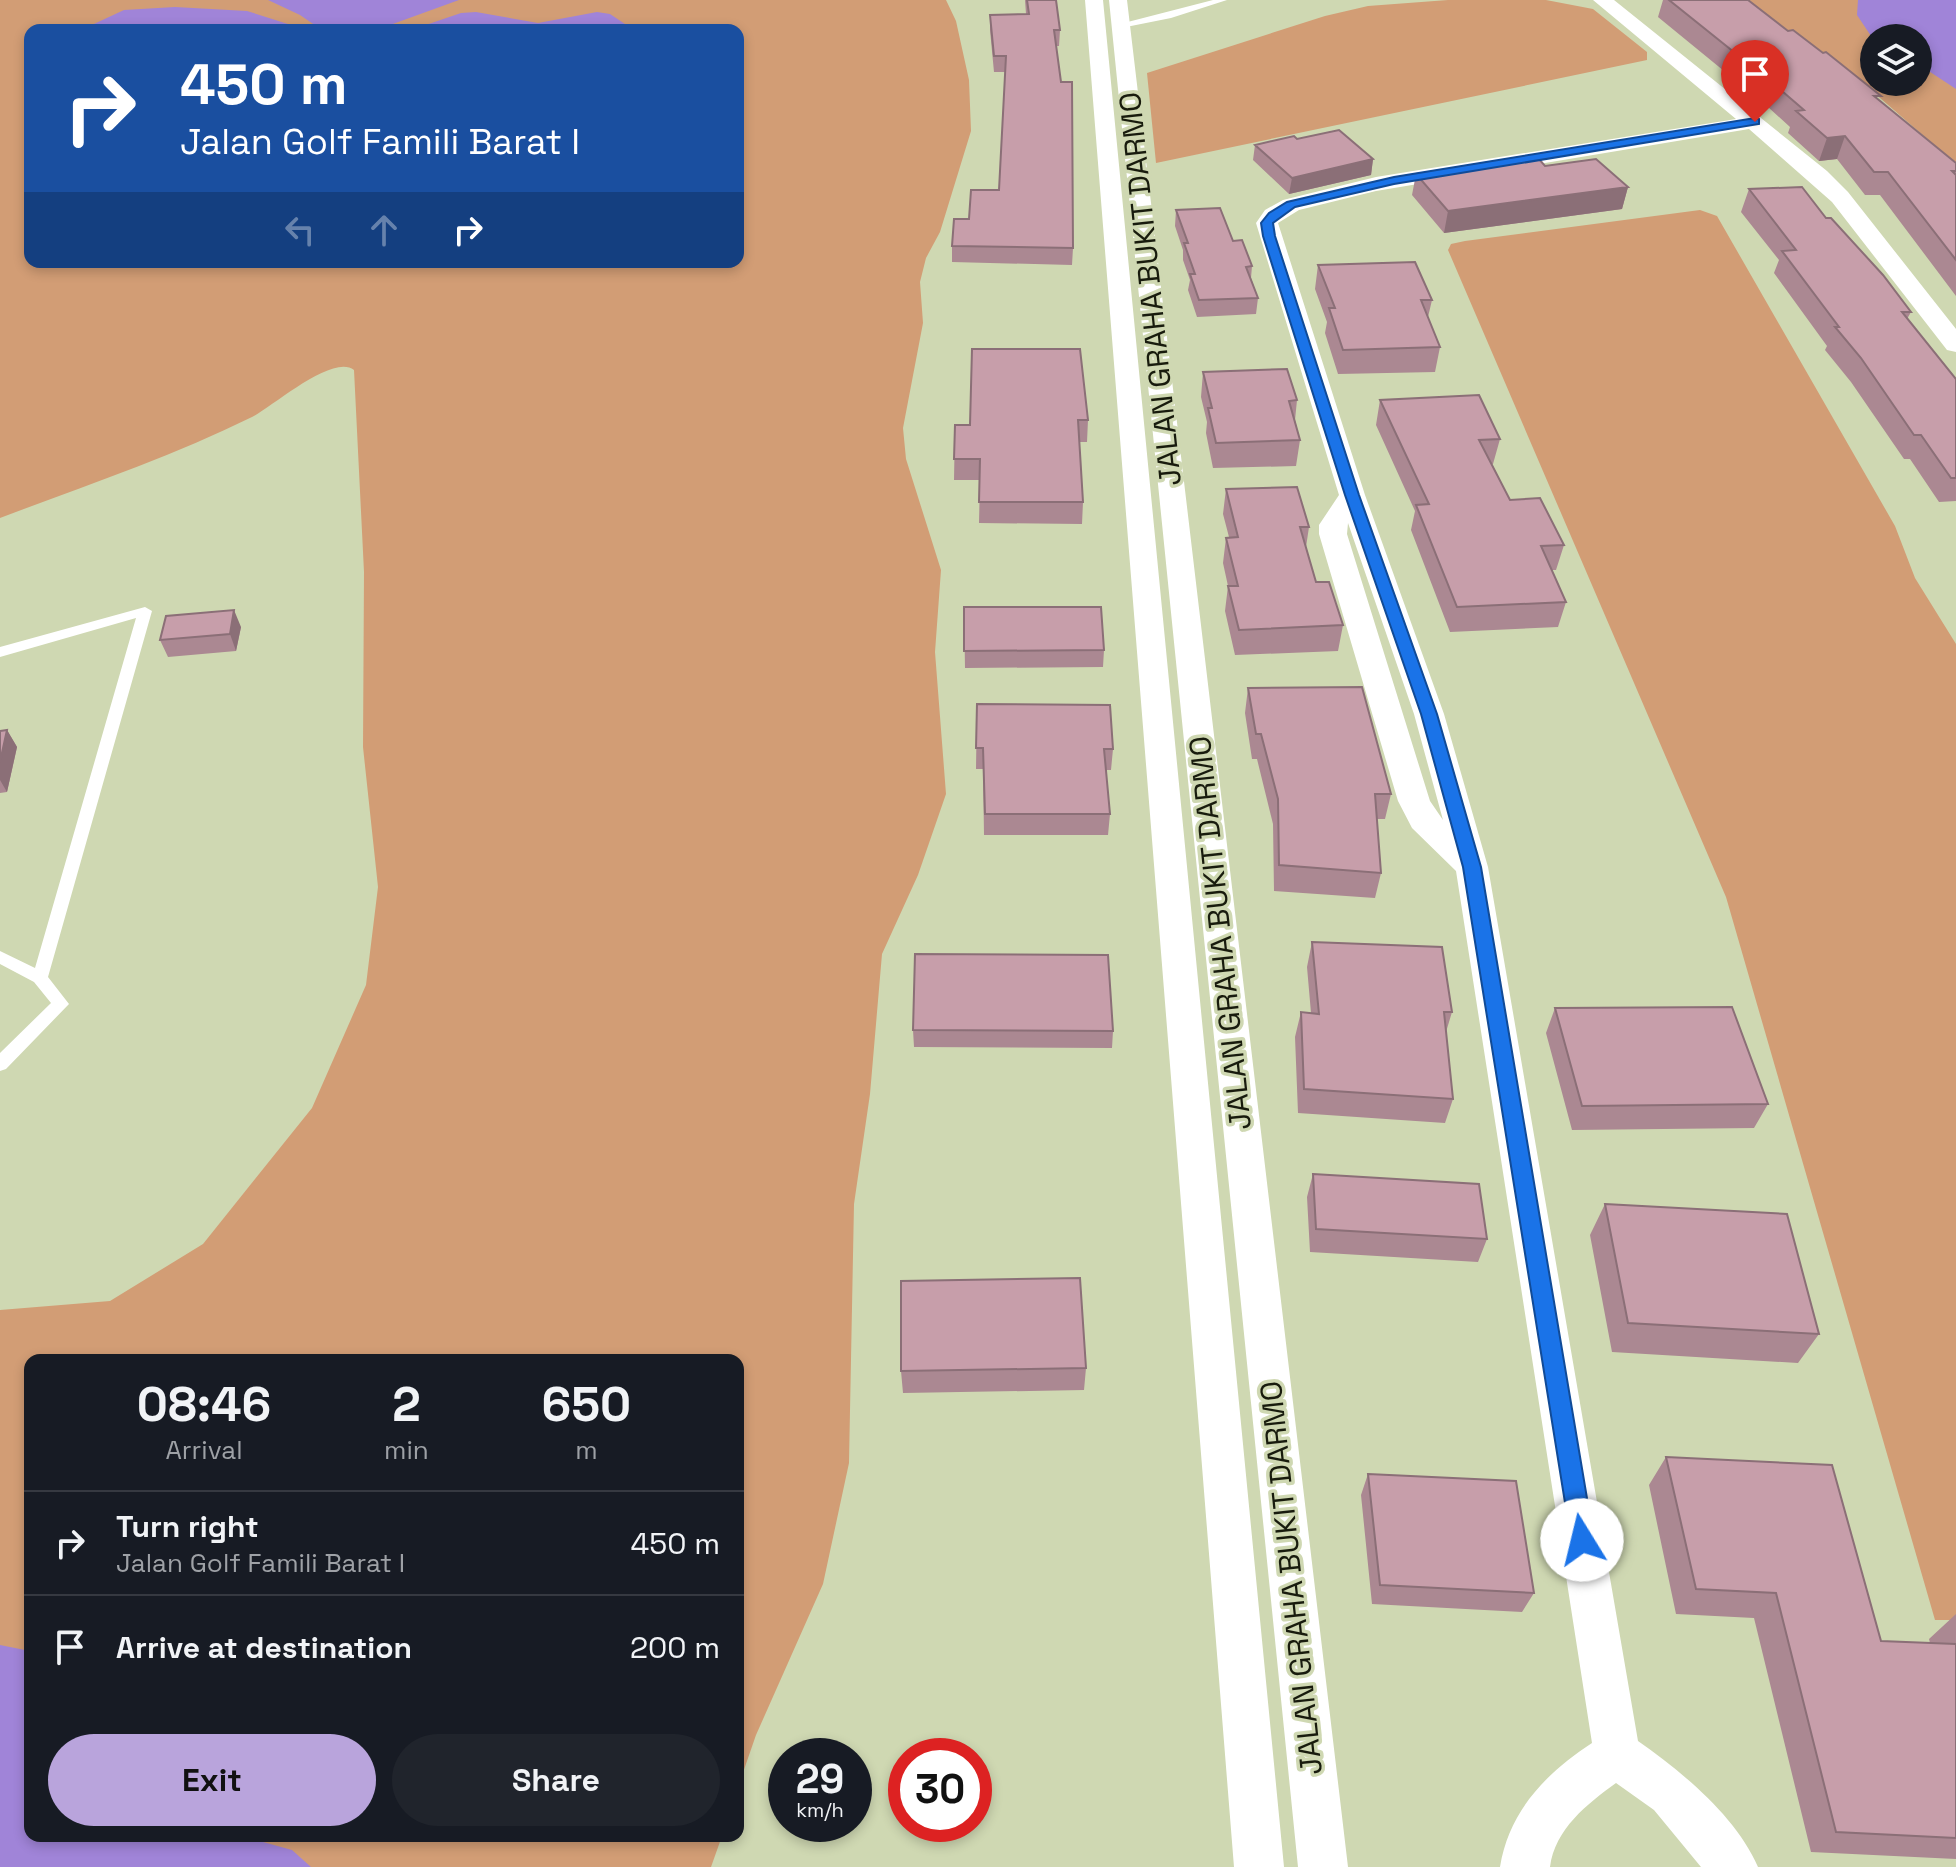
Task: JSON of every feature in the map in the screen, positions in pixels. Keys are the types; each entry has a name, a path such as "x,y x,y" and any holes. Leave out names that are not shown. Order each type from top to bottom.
{"street":[{"name":"JALAN GRAHA BUKIT DARMO","path":"1094,0 1259,1867"},
{"path":"1607,2 1755,122 1840,197 1956,345"},
{"name":"JALAN GRAHA BUKIT DARMO","path":"1119,13 1323,1867"},
{"path":"1733,1867 1671,1793 1617,1754 1472,867 1429,714 1352,495 1267,223 1273,215 1291,205 1394,181 1755,122"},
{"path":"1525,1867 1535,1833 1559,1799 1586,1774 1617,1754"}],"lane":[{"path":"1119,13 1168,16 1223,0"},
{"path":"0,652 145,611 40,978"},
{"path":"0,957 40,978 61,1004 0,1064"}],"shaded area":[{"path":"0,0 946,0 956,21 969,80 971,131 940,232 926,258 920,282 923,323 903,428 906,459 941,570 935,652 946,794 918,875 882,954 870,1094 854,1204 849,1463 823,1584 756,1735 744,1770 744,1354 24,1354 24,1842 720,1842 711,1867 0,1867 0,1310 110,1301 203,1244 312,1108 366,985 378,887 363,747 364,572 354,370 344,367 318,375 252,417 127,470 0,518"},
{"path":"268,0 459,0 393,24 313,24"},
{"path":"1448,0 1546,0 1593,9 1647,52 1647,60 1156,163 1147,73 1325,16 1368,6"},
{"path":"1745,0 1956,0 1956,164 1878,96 1932,96 1932,24 1860,24 1860,82"},
{"path":"1858,0 1956,0 1956,89 1932,73 1932,24 1863,24 1857,15"},
{"path":"175,7 247,11 288,24 94,24 124,10"},
{"path":"476,12 538,23 597,12 610,14 625,24 429,24 461,13"},
{"path":"1700,210 1717,216 1895,526 1915,578 1956,644 1956,1620 1935,1620 1726,897 1448,250 1451,244 1465,241"},
{"path":"0,1645 24,1650 24,1842 263,1842 292,1850 311,1867 0,1867"}],"building":[{"path":"1027,0 1056,0 1060,30 1054,30 1061,82 1072,82 1073,248 952,246 954,219 969,219 971,190 999,190 1006,56 994,56 990,15 1029,14"},
{"path":"1669,0 1748,0 1788,31 1793,30 1823,53 1826,52 1860,79 1860,96 1874,96 1956,163 1956,171 1952,171 1956,175 1956,260 1888,172 1874,172 1845,136 1827,138 1796,111 1804,110"},
{"path":"1339,130 1373,159 1292,178 1255,145 1294,136 1297,139"},
{"path":"1538,158 1545,166 1596,159 1628,187 1448,211 1416,174"},
{"path":"1802,187 1826,218 1831,218 1883,275 1911,312 1902,312 1956,379 1956,478 1951,478 1921,435 1914,435 1861,358 1835,327 1839,327 1782,251 1796,250 1749,189"},
{"path":"1220,208 1233,241 1242,240 1252,266 1246,267 1258,298 1199,300 1190,274 1195,274 1184,243 1188,243 1176,210"},
{"path":"1415,262 1432,300 1421,300 1440,347 1343,350 1329,308 1335,308 1318,265"},
{"path":"972,349 1080,349 1088,420 1078,420 1083,502 979,502 980,459 954,459 955,425 970,425"},
{"path":"1287,369 1297,400 1289,401 1300,440 1216,443 1203,372"},
{"path":"1479,395 1500,439 1479,440 1510,500 1540,498 1564,545 1541,546 1566,602 1457,607 1416,505 1429,504 1380,400"},
{"path":"1297,487 1309,527 1300,527 1316,582 1329,582 1343,625 1239,630 1228,586 1238,586 1226,538 1238,537 1226,489"},
{"path":"964,607 1101,607 1104,650 964,651"},
{"path":"234,610 230,634 160,640 166,616"},
{"path":"1362,687 1391,794 1375,794 1381,873 1279,865 1278,799 1261,734 1256,734 1248,688"},
{"path":"977,704 1110,705 1113,749 1104,749 1110,814 985,814 983,748 976,748"},
{"path":"7,730 0,762 0,731"},
{"path":"1312,942 1442,947 1452,1012 1444,1012 1453,1099 1304,1089 1301,1012 1319,1014"},
{"path":"915,954 1108,955 1113,1031 913,1030"},
{"path":"1732,1007 1768,1104 1582,1106 1555,1008"},
{"path":"1313,1174 1479,1184 1487,1239 1316,1229"},
{"path":"1605,1204 1787,1214 1819,1334 1628,1323"},
{"path":"1080,1278 1086,1368 901,1371 901,1281"},
{"path":"1666,1457 1832,1465 1881,1641 1956,1644 1956,1838 1836,1832 1776,1593 1696,1589"},
{"path":"1368,1474 1516,1481 1534,1593 1380,1585"}],"route":[{"path":"1582,1540 1472,867 1429,714 1352,495 1267,223 1273,215 1291,205 1394,181 1755,122"}]}
